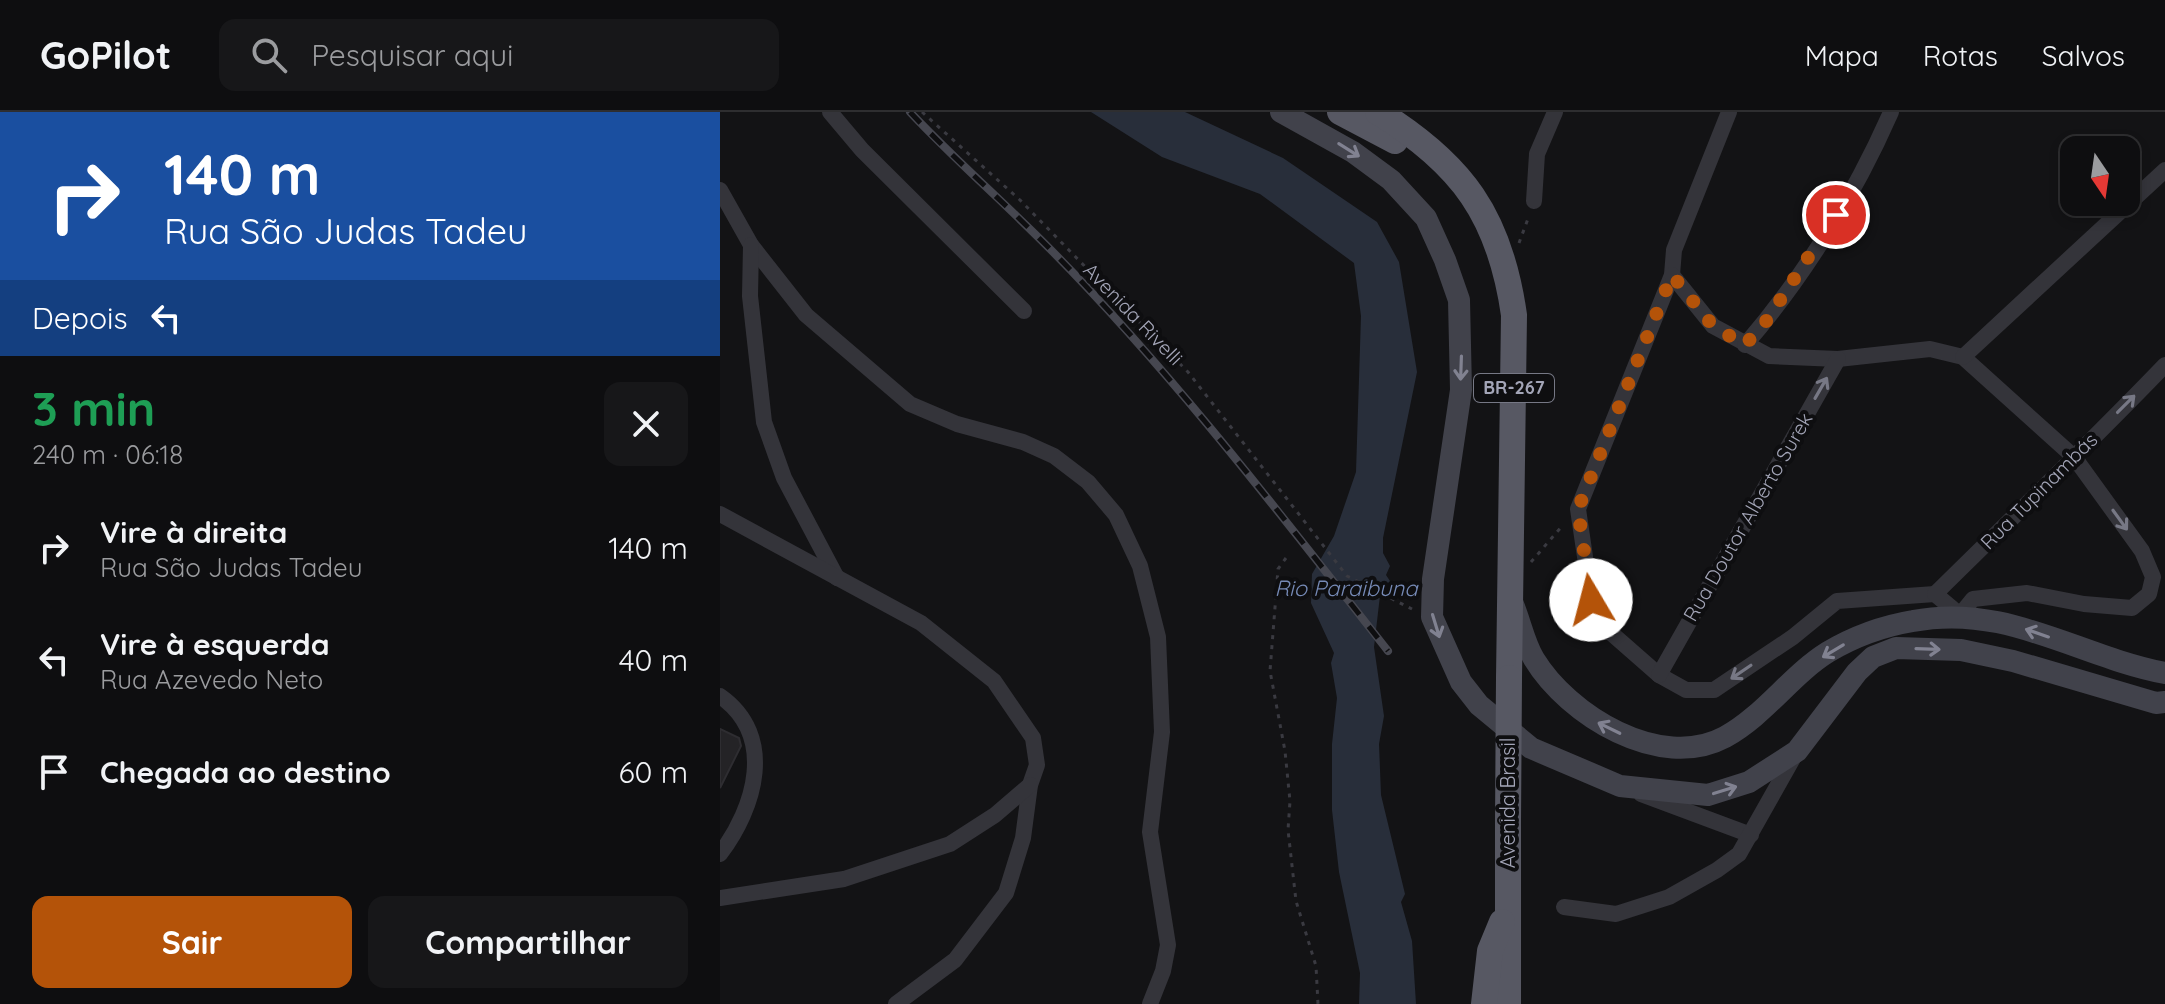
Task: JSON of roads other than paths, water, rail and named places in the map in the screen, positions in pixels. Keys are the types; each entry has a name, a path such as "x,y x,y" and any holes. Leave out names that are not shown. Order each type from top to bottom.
{"highway":[{"name":"BR-267","path":"1340,112 1402,146 1442,180 1463,188"},
{"name":"BR-267","path":"1378,112 1440,155 1454,169 1463,188 1491,228 1507,268 1514,315 1512,592"},
{"name":"Avenida Brasil","path":"1508,1004 1512,592"},
{"path":"1484,1004 1490,951 1508,912"}],"main road":[{"path":"1281,112 1353,152 1409,199 1426,218 1459,300 1461,390 1433,579 1432,617 1446,656 1479,705 1531,748 1620,786 1708,795 1749,782 1797,751 1857,672 1873,657 1896,648 1961,650 2044,669 2156,703 2165,702"},
{"path":"1512,592 1532,657 1560,693 1594,721 1632,739 1684,748 1723,738 1762,712 1826,653 1871,630 1960,615 2000,620 2165,673"},
{"path":"1960,615 1961,650"},
{"path":"2044,669 2068,651 2088,650"}],"street":[{"path":"830,112 862,150 1024,311"},
{"path":"1534,201 1537,154 1555,112"},
{"path":"1672,275 1713,326 1769,356 1838,359 1930,349 1963,357 2074,457 2142,551 2153,577 2149,594 2132,608 2084,604 2027,593 1973,599 1960,615 1935,594 1837,601 1793,637 1714,690 1686,690 1659,675 1594,618 1578,509 1672,275 1674,250 1729,112"},
{"path":"1745,345 1767,320 1836,215 1870,160 1891,112"},
{"path":"1963,357 2165,170"},
{"path":"720,190 751,245 806,315 910,404 957,424 1023,442 1054,456 1088,482 1116,515 1140,566 1158,637 1162,732 1150,832 1168,945 1163,971 1150,1004"},
{"path":"751,245 750,296 764,422 784,478 838,579"},
{"name":"Rua Doutor Alberto Surek","path":"1659,675 1838,359"},
{"name":"Rua Tupinambás","path":"1935,594 2165,365"},
{"path":"720,514 921,623 994,681 1033,738 1037,765 1030,785 1023,838 1006,893 955,960 896,1004"},
{"path":"720,696 736,707 752,743 756,764 748,810 720,854"},
{"path":"1564,907 1616,914 1669,897 1739,854 1797,751"},
{"path":"720,898 844,879 950,844 995,815 1030,785"},
{"path":"1620,786 1751,835"}],"water":[{"name":"Rio Paraibuna","path":"1091,112 1185,112 1283,158 1377,222 1399,262 1417,372 1383,538 1383,553 1390,566 1386,575 1392,584 1388,589 1381,587 1374,647 1384,716 1379,744 1381,795 1405,894 1401,902 1412,941 1416,1004 1359,1004 1360,973 1339,872 1332,810 1332,744 1337,698 1331,663 1334,653 1311,603 1312,574 1334,536 1356,472 1361,316 1354,263 1260,194 1162,157"}],"railway":[{"path":"910,112 1053,252 1141,347 1226,447 1388,651"}]}
